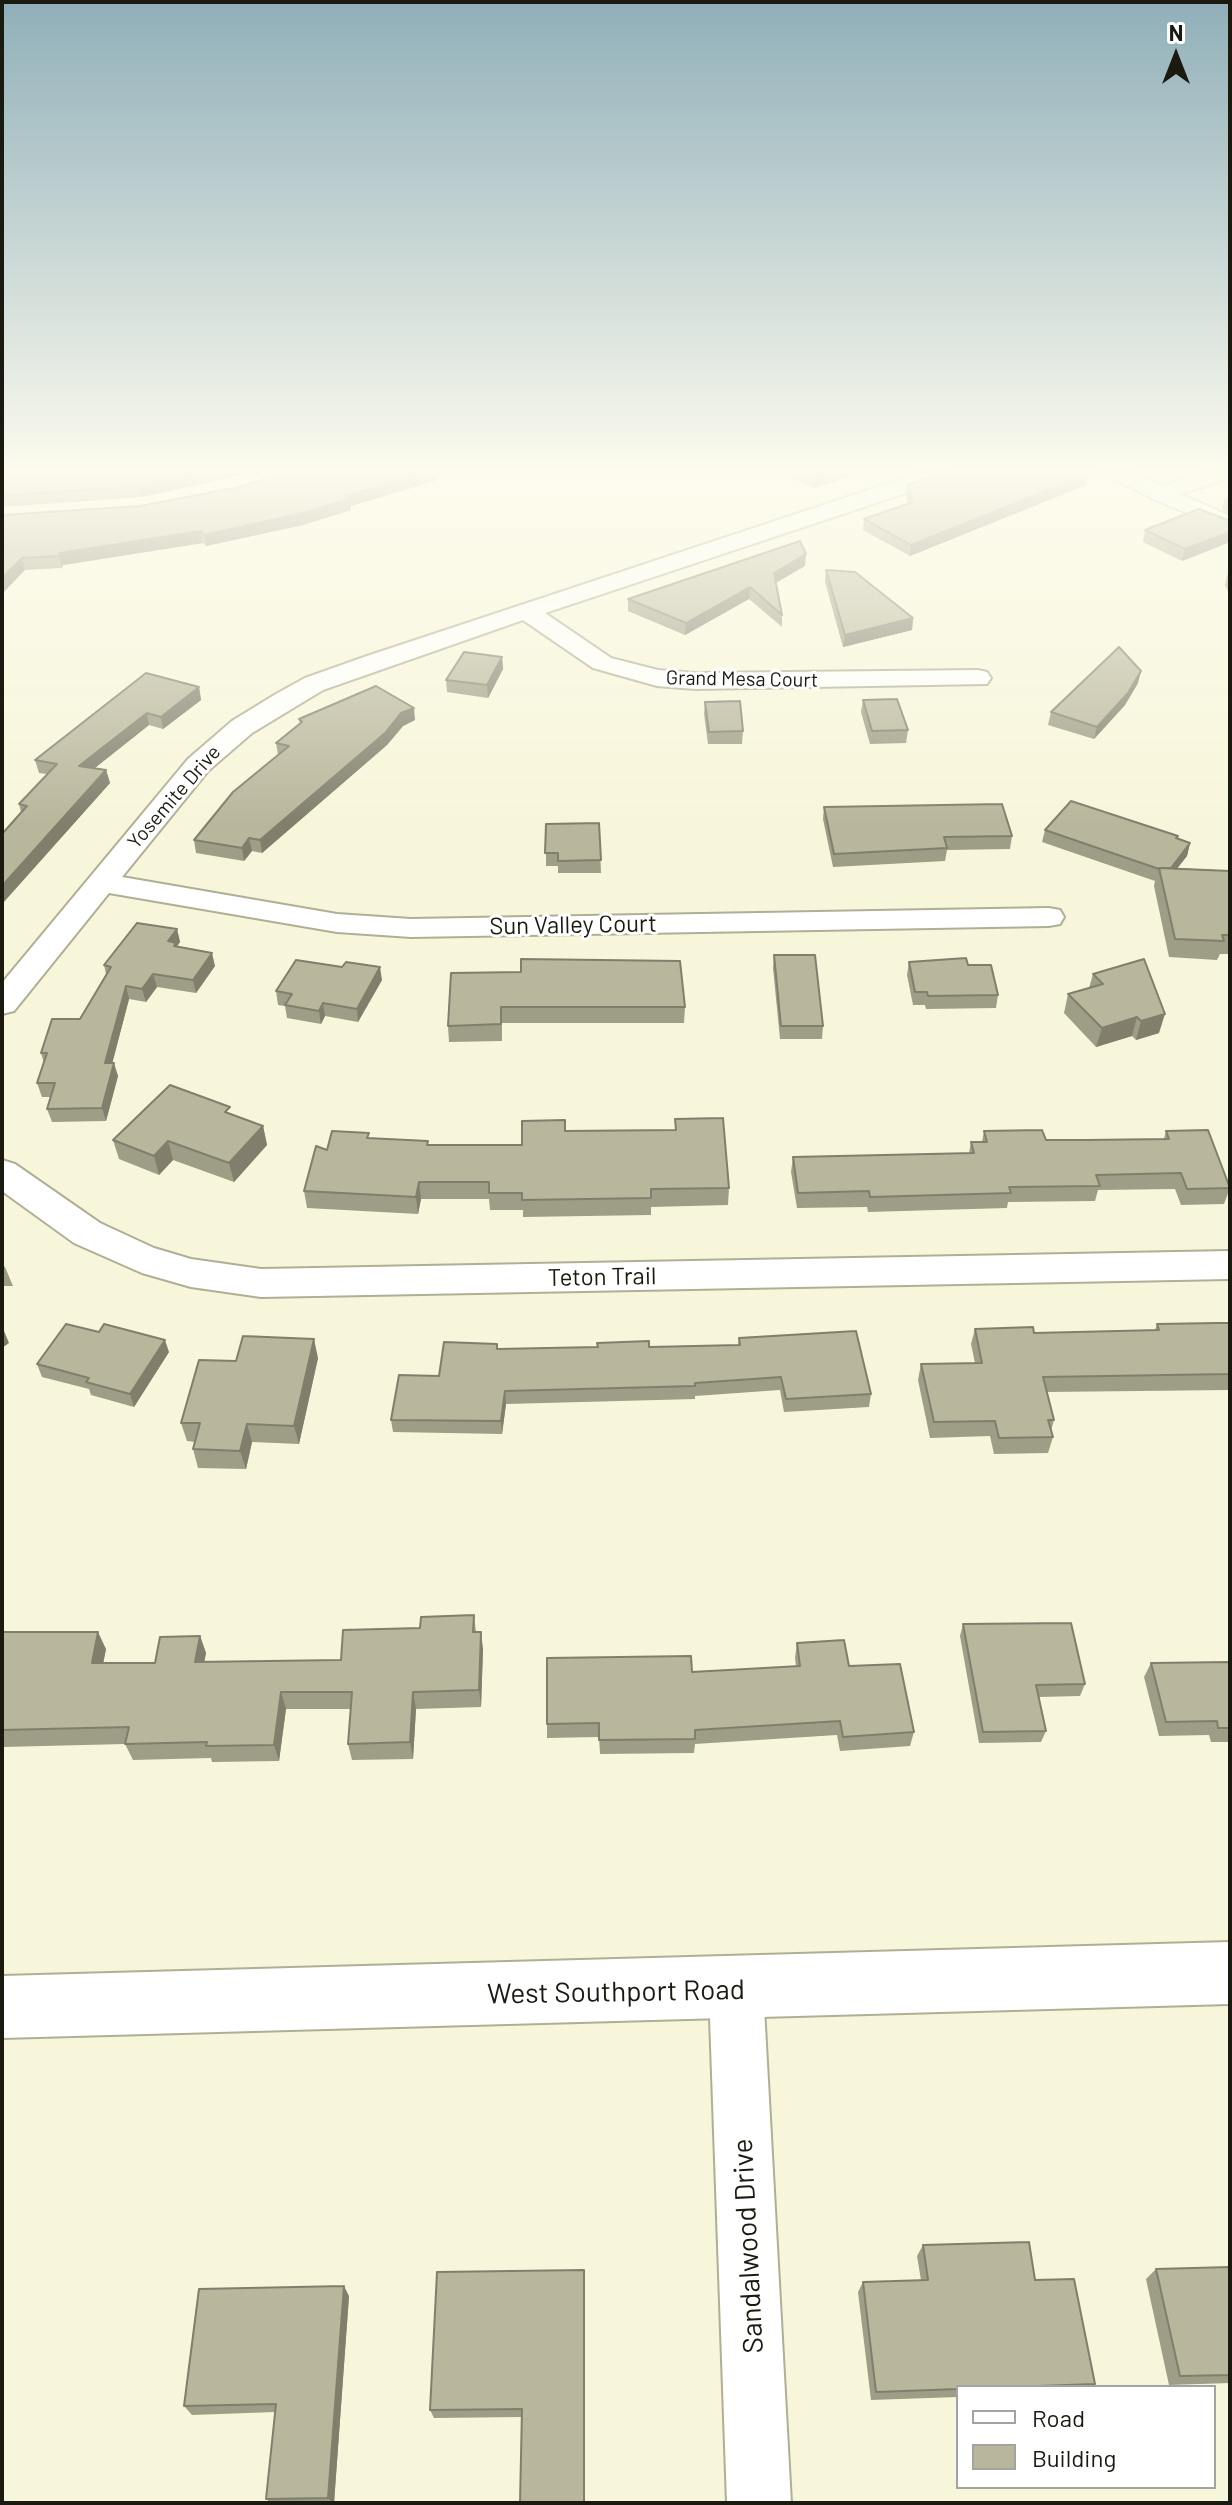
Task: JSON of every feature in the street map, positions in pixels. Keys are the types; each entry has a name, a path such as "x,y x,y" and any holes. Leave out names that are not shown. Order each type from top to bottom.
{"main road":[{"name":"West Southport Road","path":"2,2007 1230,1973"}],"street":[{"name":"Yosemite Drive","path":"2,1004 198,765 259,716 314,684 589,590"},
{"name":"Grand Mesa Court","path":"525,611 602,663 657,678 695,681 978,678"},
{"name":"Sun Valley Court","path":"101,883 337,923 411,928 1049,917"},
{"name":"Teton Trail","path":"2,1173 87,1233 142,1259 191,1273 261,1283 1230,1265"},
{"name":"Sandalwood Drive","path":"736,1989 759,2503"}],"building":[{"path":"655,590 745,590 686,623 628,599"},
{"path":"753,590 777,590 782,615"},
{"path":"832,590 878,590 913,618 845,635"},
{"path":"1119,647 1141,671 1128,693 1097,727 1051,712"},
{"path":"464,652 502,657 487,685 446,680"},
{"path":"146,673 199,687 161,717 147,713 79,766 106,770 2,886 2,834 27,806 19,804 57,764 35,760"},
{"path":"376,686 414,708 401,713 385,733 260,840 249,838 242,848 194,840 233,792 289,746 276,743 302,722 299,719"},
{"path":"897,699 908,730 872,731 863,700"},
{"path":"740,701 743,731 709,732 705,702"},
{"path":"1071,801 1178,836 1176,838 1190,843 1171,868 1159,869 1045,830"},
{"path":"1002,804 1012,836 944,837 947,848 834,854 824,807"},
{"path":"599,823 601,860 558,861 558,853 545,853 546,824"},
{"path":"1159,868 1230,871 1230,935 1222,935 1224,941 1175,939"},
{"path":"137,923 177,929 168,941 176,943 174,946 212,953 193,980 153,974 142,989 126,986 105,1063 114,1063 102,1108 47,1109 55,1083 37,1083 47,1053 41,1053 52,1019 80,1019 111,967 104,965"},
{"path":"774,955 815,955 823,1026 781,1026"},
{"path":"966,958 968,965 991,965 998,995 928,996 927,992 915,992 909,962"},
{"path":"521,959 680,961 685,1007 501,1007 501,1024 448,1026 451,973 521,972"},
{"path":"1144,959 1165,1014 1141,1021 1137,1017 1102,1028 1068,994 1103,984 1093,974"},
{"path":"296,960 342,967 346,962 380,967 357,1009 323,1003 319,1011 285,1005 292,994 276,991"},
{"path":"170,1085 230,1107 225,1112 263,1126 229,1163 168,1141 154,1156 113,1140"},
{"path":"723,1118 729,1188 651,1189 651,1198 522,1200 522,1193 489,1193 489,1182 419,1182 416,1197 304,1191 316,1146 327,1150 332,1131 369,1133 367,1138 428,1141 427,1145 522,1145 522,1121 565,1120 565,1131 676,1130 675,1119"},
{"path":"1042,1130 1046,1140 1085,1140 1169,1139 1166,1131 1208,1130 1230,1188 1187,1189 1181,1173 1096,1175 1100,1186 1009,1187 1011,1193 870,1197 869,1191 798,1193 793,1157 974,1153 971,1142 987,1142 984,1131"},
{"path":"1230,1323 1230,1374 1043,1377 1054,1420 1048,1420 1053,1437 999,1438 995,1421 934,1422 921,1364 982,1363 975,1329 1033,1327 1034,1333 1159,1330 1157,1324"},
{"path":"66,1324 99,1332 104,1324 165,1340 130,1394 86,1382 89,1378 37,1364"},
{"path":"856,1331 871,1394 786,1399 781,1377 695,1383 695,1386 505,1391 501,1421 391,1420 399,1375 439,1376 444,1342 497,1344 497,1349 598,1347 597,1343 649,1341 649,1347 740,1345 739,1338"},
{"path":"243,1336 314,1339 294,1426 247,1424 240,1451 193,1449 200,1423 181,1423 199,1360 236,1361"},
{"path":"474,1615 473,1632 481,1632 479,1690 413,1692 410,1742 348,1744 352,1692 281,1692 274,1745 206,1746 207,1742 125,1744 129,1727 2,1730 2,1632 98,1632 92,1663 155,1663 160,1637 200,1636 195,1662 341,1660 343,1630 420,1628 421,1617"},
{"path":"1071,1623 1085,1684 1036,1685 1046,1731 983,1732 963,1624"},
{"path":"844,1640 849,1666 900,1664 914,1732 843,1737 840,1721 695,1730 695,1739 599,1740 599,1723 547,1724 547,1658 691,1656 692,1672 800,1666 797,1643"},
{"path":"1230,1662 1230,1728 1218,1728 1217,1721 1166,1722 1151,1663"},
{"path":"1029,2242 1035,2280 1074,2279 1095,2384 956,2385 956,2389 876,2392 863,2282 928,2280 923,2245"},
{"path":"1230,2267 1230,2375 1180,2376 1156,2269"},
{"path":"584,2270 584,2503 520,2503 522,2409 430,2410 437,2272"},
{"path":"344,2286 328,2498 266,2499 276,2404 184,2406 199,2289"}]}
